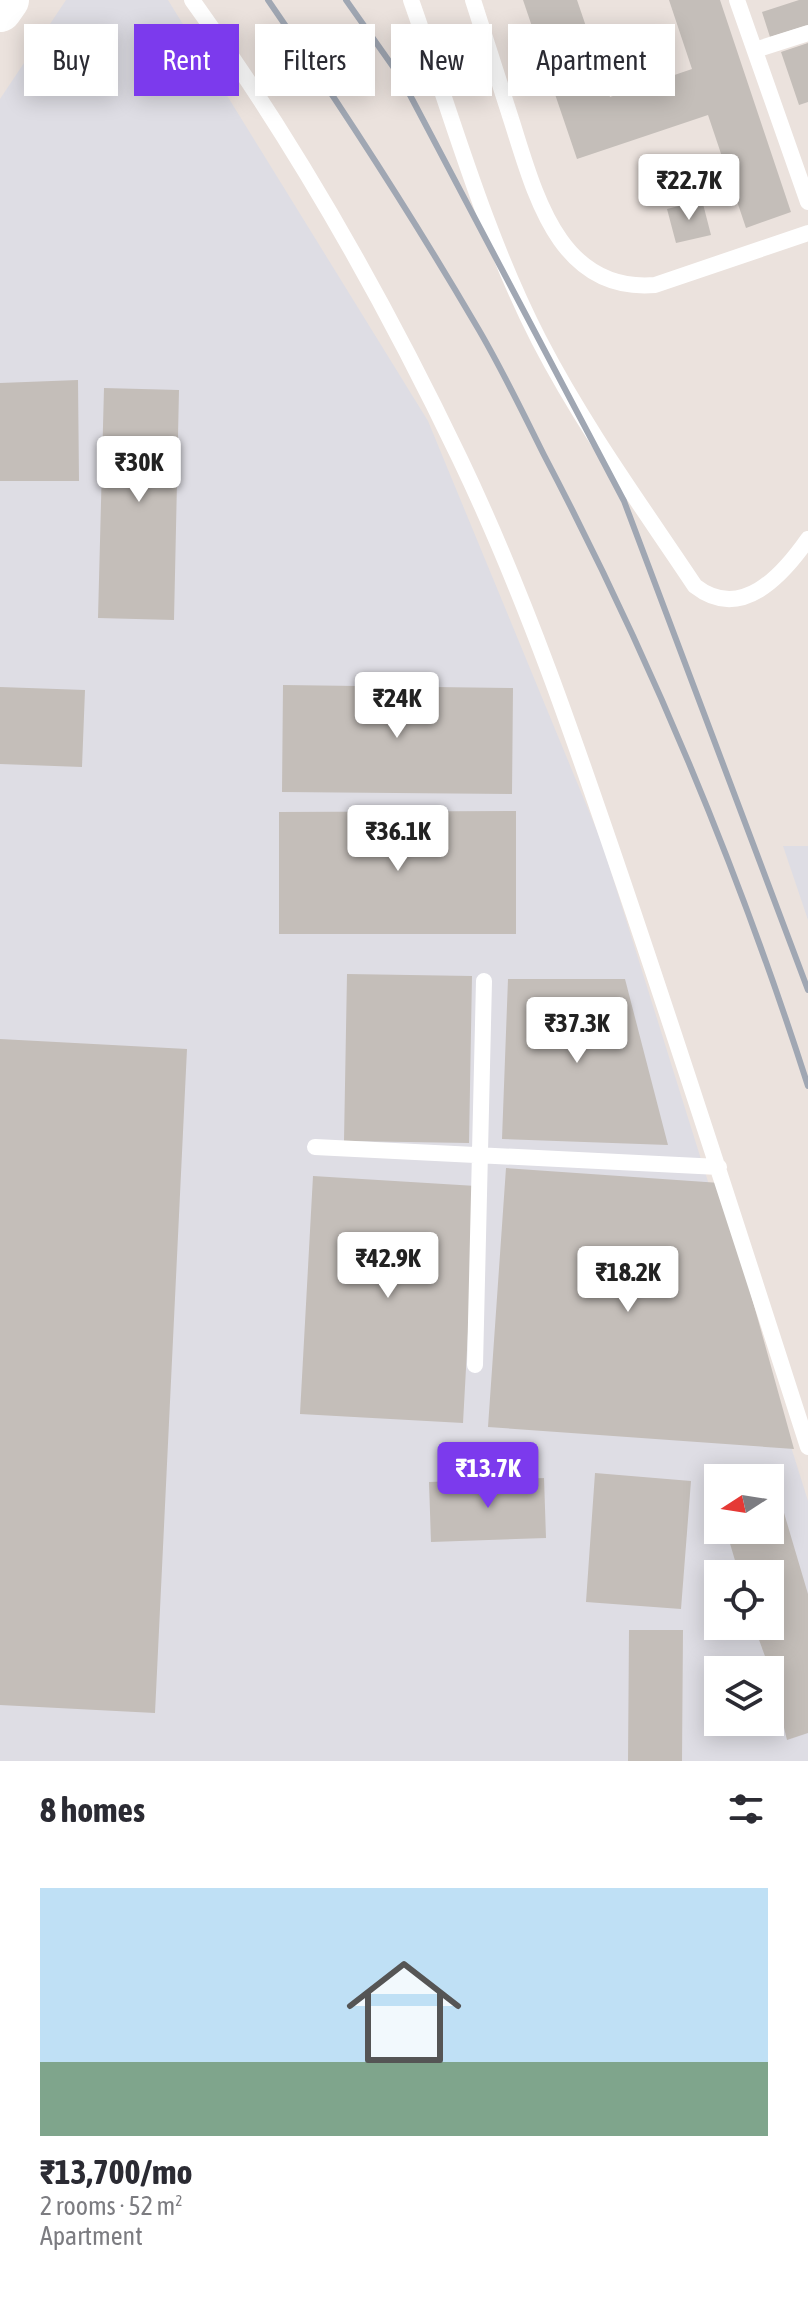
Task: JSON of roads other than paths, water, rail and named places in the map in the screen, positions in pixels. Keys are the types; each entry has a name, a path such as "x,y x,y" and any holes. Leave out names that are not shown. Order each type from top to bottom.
{"street":[{"path":"0,10 7,0"}],"lane":[{"path":"192,0 245,73 344,232 461,461 564,710 719,1167 808,1447"},
{"path":"411,0 466,160 538,337 575,407 695,586 709,597 729,601 748,595 788,567 808,539"},
{"path":"473,0 536,199 561,242 578,262 606,279 638,286 655,285 808,233"},
{"path":"737,0 808,202"},
{"path":"755,50 808,33"},
{"path":"475,1365 484,981"},
{"path":"315,1147 719,1167"}],"railway":[{"path":"268,0 375,161 476,325 583,531 690,764 752,924 808,1086"},
{"path":"346,0 401,78 624,501 808,990"}]}
